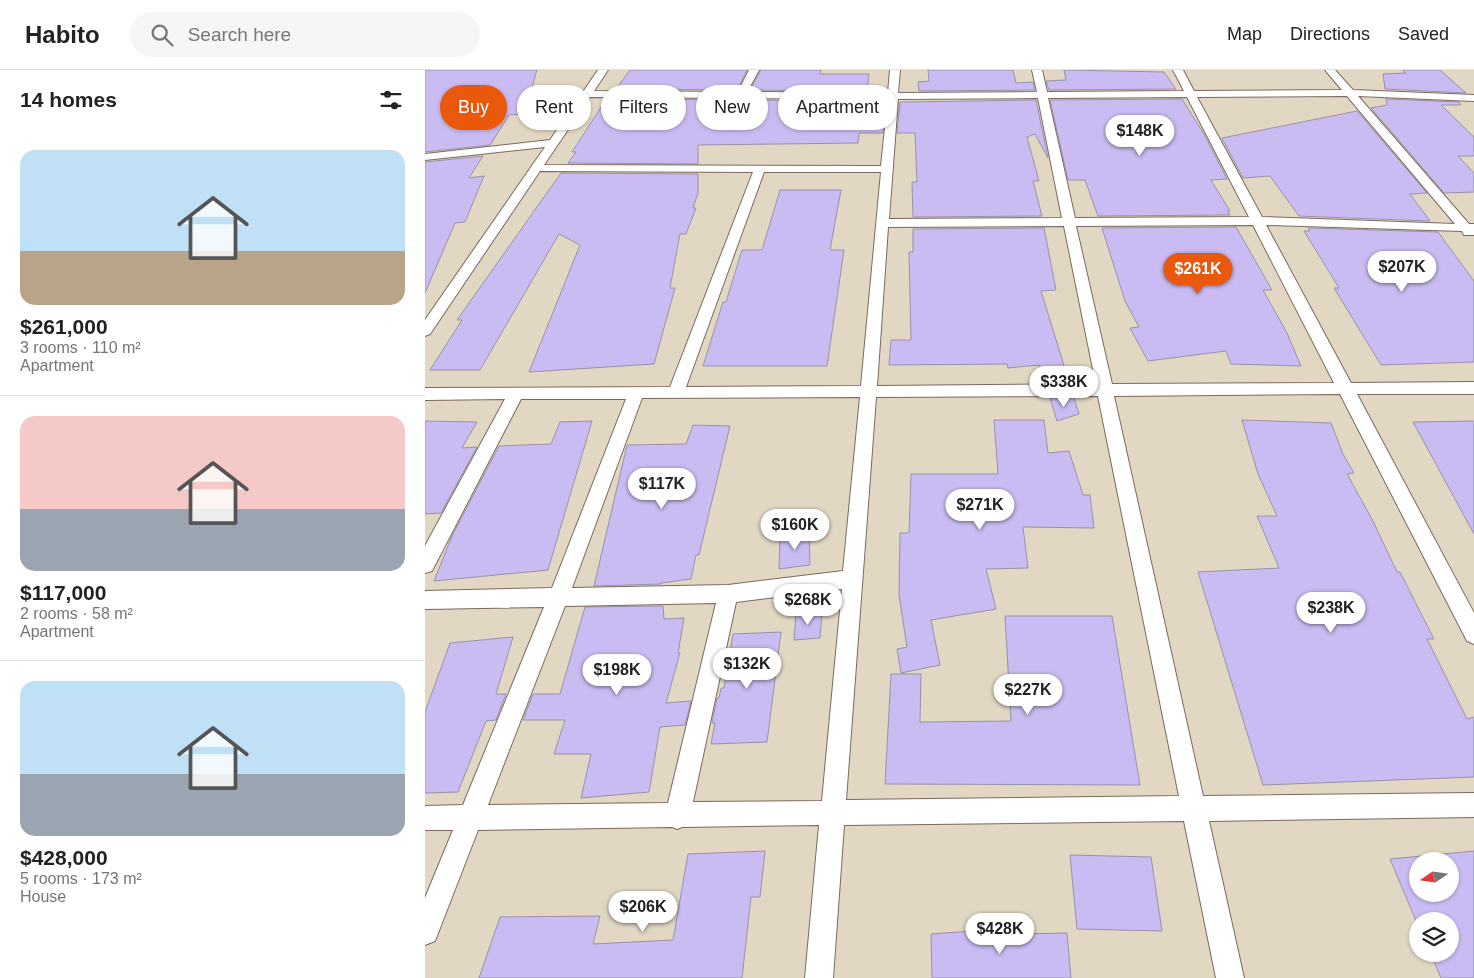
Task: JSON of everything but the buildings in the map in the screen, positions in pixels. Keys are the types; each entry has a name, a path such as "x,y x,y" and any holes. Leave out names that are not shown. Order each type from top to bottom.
{"lane":[{"path":"591,86 603,70"},
{"path":"746,85 754,70"},
{"path":"894,85 895,70"},
{"path":"1037,70 1230,978"},
{"path":"1178,70 1474,634"},
{"path":"1330,70 1469,228 1474,238"},
{"path":"897,96 1349,93 1474,98"},
{"path":"591,94 696,95"},
{"path":"425,331 561,130"},
{"path":"819,978 891,130"},
{"path":"425,157 552,143"},
{"path":"535,168 888,169"},
{"path":"676,393 761,168"},
{"path":"883,223 1258,221 1469,228"},
{"path":"425,394 1474,388"},
{"path":"425,931 558,598 636,393"},
{"path":"425,565 516,394"},
{"path":"425,600 727,594 853,579"},
{"path":"677,816 727,594"},
{"path":"425,818 1474,805"}],"shaded area":[{"path":"425,70 1474,70 1474,978 425,978"}]}
